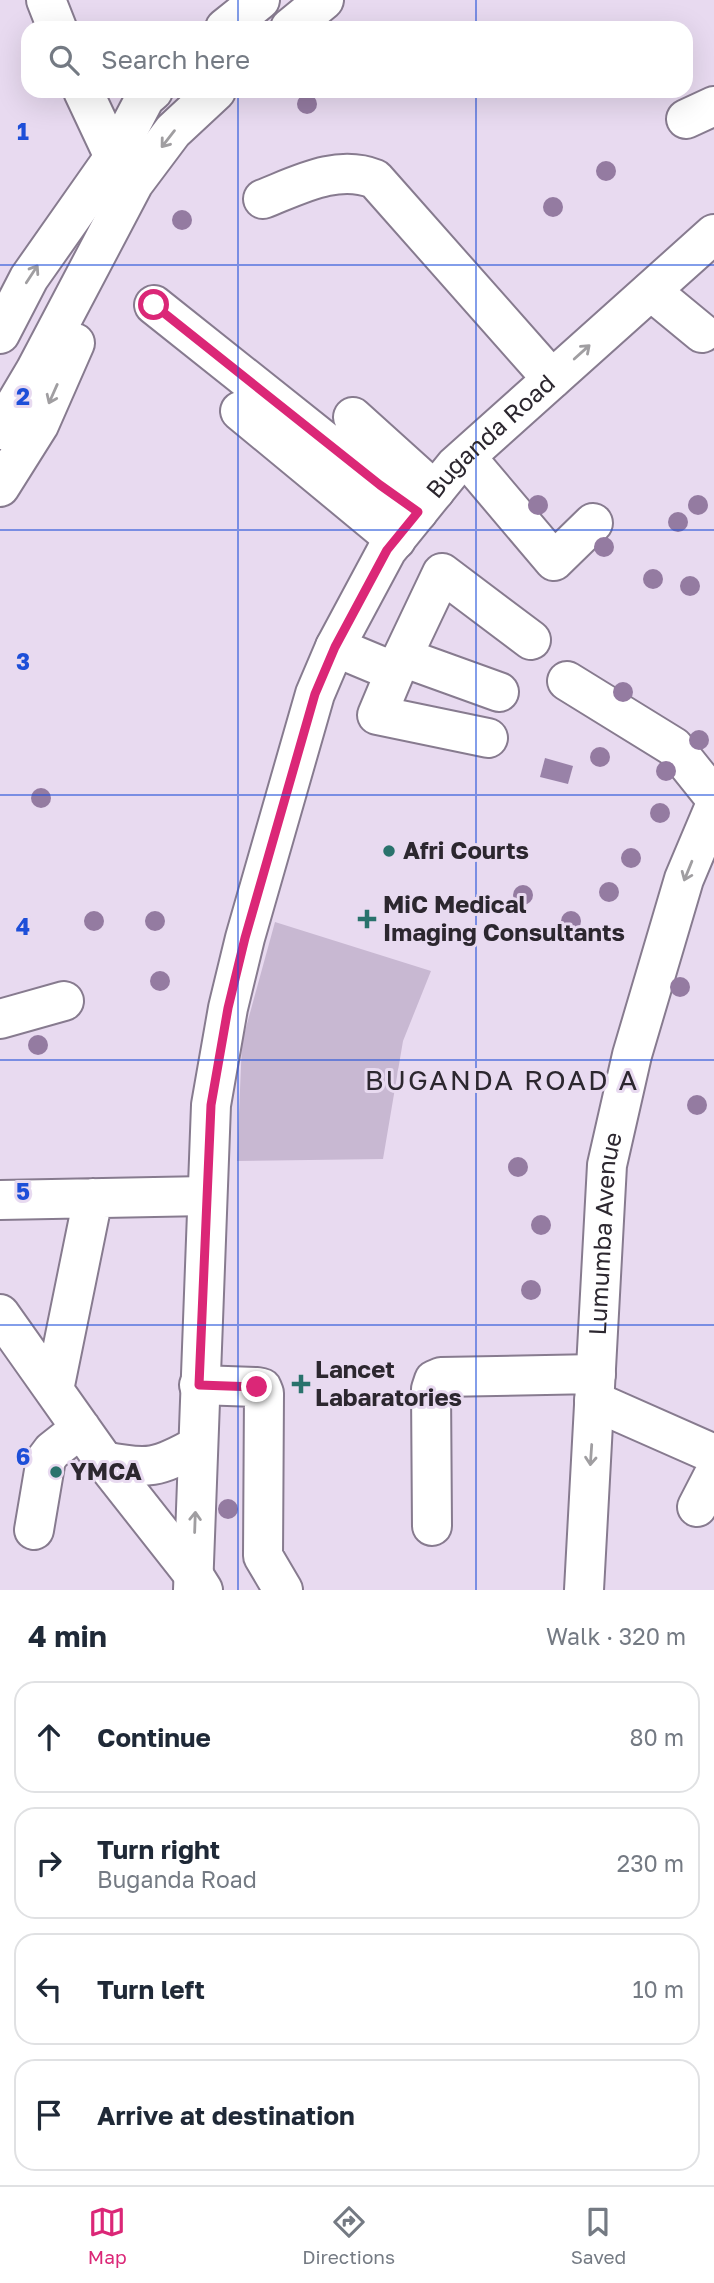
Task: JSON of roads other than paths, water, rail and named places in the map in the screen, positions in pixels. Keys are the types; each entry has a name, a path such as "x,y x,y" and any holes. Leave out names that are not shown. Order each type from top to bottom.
{"main road":[{"path":"46,0 54,21"},
{"path":"234,21 260,0"},
{"path":"298,21 324,0"},
{"path":"86,98 114,157"},
{"path":"0,334 29,278 114,157 145,98"},
{"path":"0,430 35,370 134,183 173,131 208,98"},
{"path":"263,199 316,178 335,174 365,175 376,179 552,379"},
{"path":"0,487 39,425 66,364 82,327 118,216"},
{"name":"Buganda Road","path":"196,1585 199,1385 211,1105 228,1008 315,694 335,647 387,550 416,514 466,457 714,234"},
{"path":"651,290 702,333"},
{"path":"154,305 416,514"},
{"path":"240,411 416,514"},
{"path":"353,417 416,514"},
{"path":"466,457 554,561 593,523"},
{"path":"488,738 377,715 398,664 442,573 531,640"},
{"path":"335,647 499,692"},
{"path":"566,681 674,747 714,797"},
{"name":"Lumumba Avenue","path":"584,1590 607,1165 632,1055 684,879 714,808"},
{"path":"0,1019 64,1001"},
{"path":"0,1200 206,1196"},
{"path":"54,1390 93,1198"},
{"path":"0,1314 196,1585"},
{"path":"432,1525 431,1389 434,1380 441,1377 523,1374 595,1388 714,1454"},
{"path":"199,1385 262,1388 263,1556 283,1590"},
{"path":"34,1530 46,1459 81,1428"},
{"path":"104,1461 150,1467 169,1462 198,1446"}],"place":[{"name":"Afri Courts","path":"389,851"},
{"name":"MiC Medical Imaging Consultants","path":"367,919"},
{"name":"Lancet Labaratories","path":"301,1384"},
{"name":"YMCA","path":"56,1472"}],"district":[{"name":"BUGANDA ROAD A","path":"502,1080"}]}
